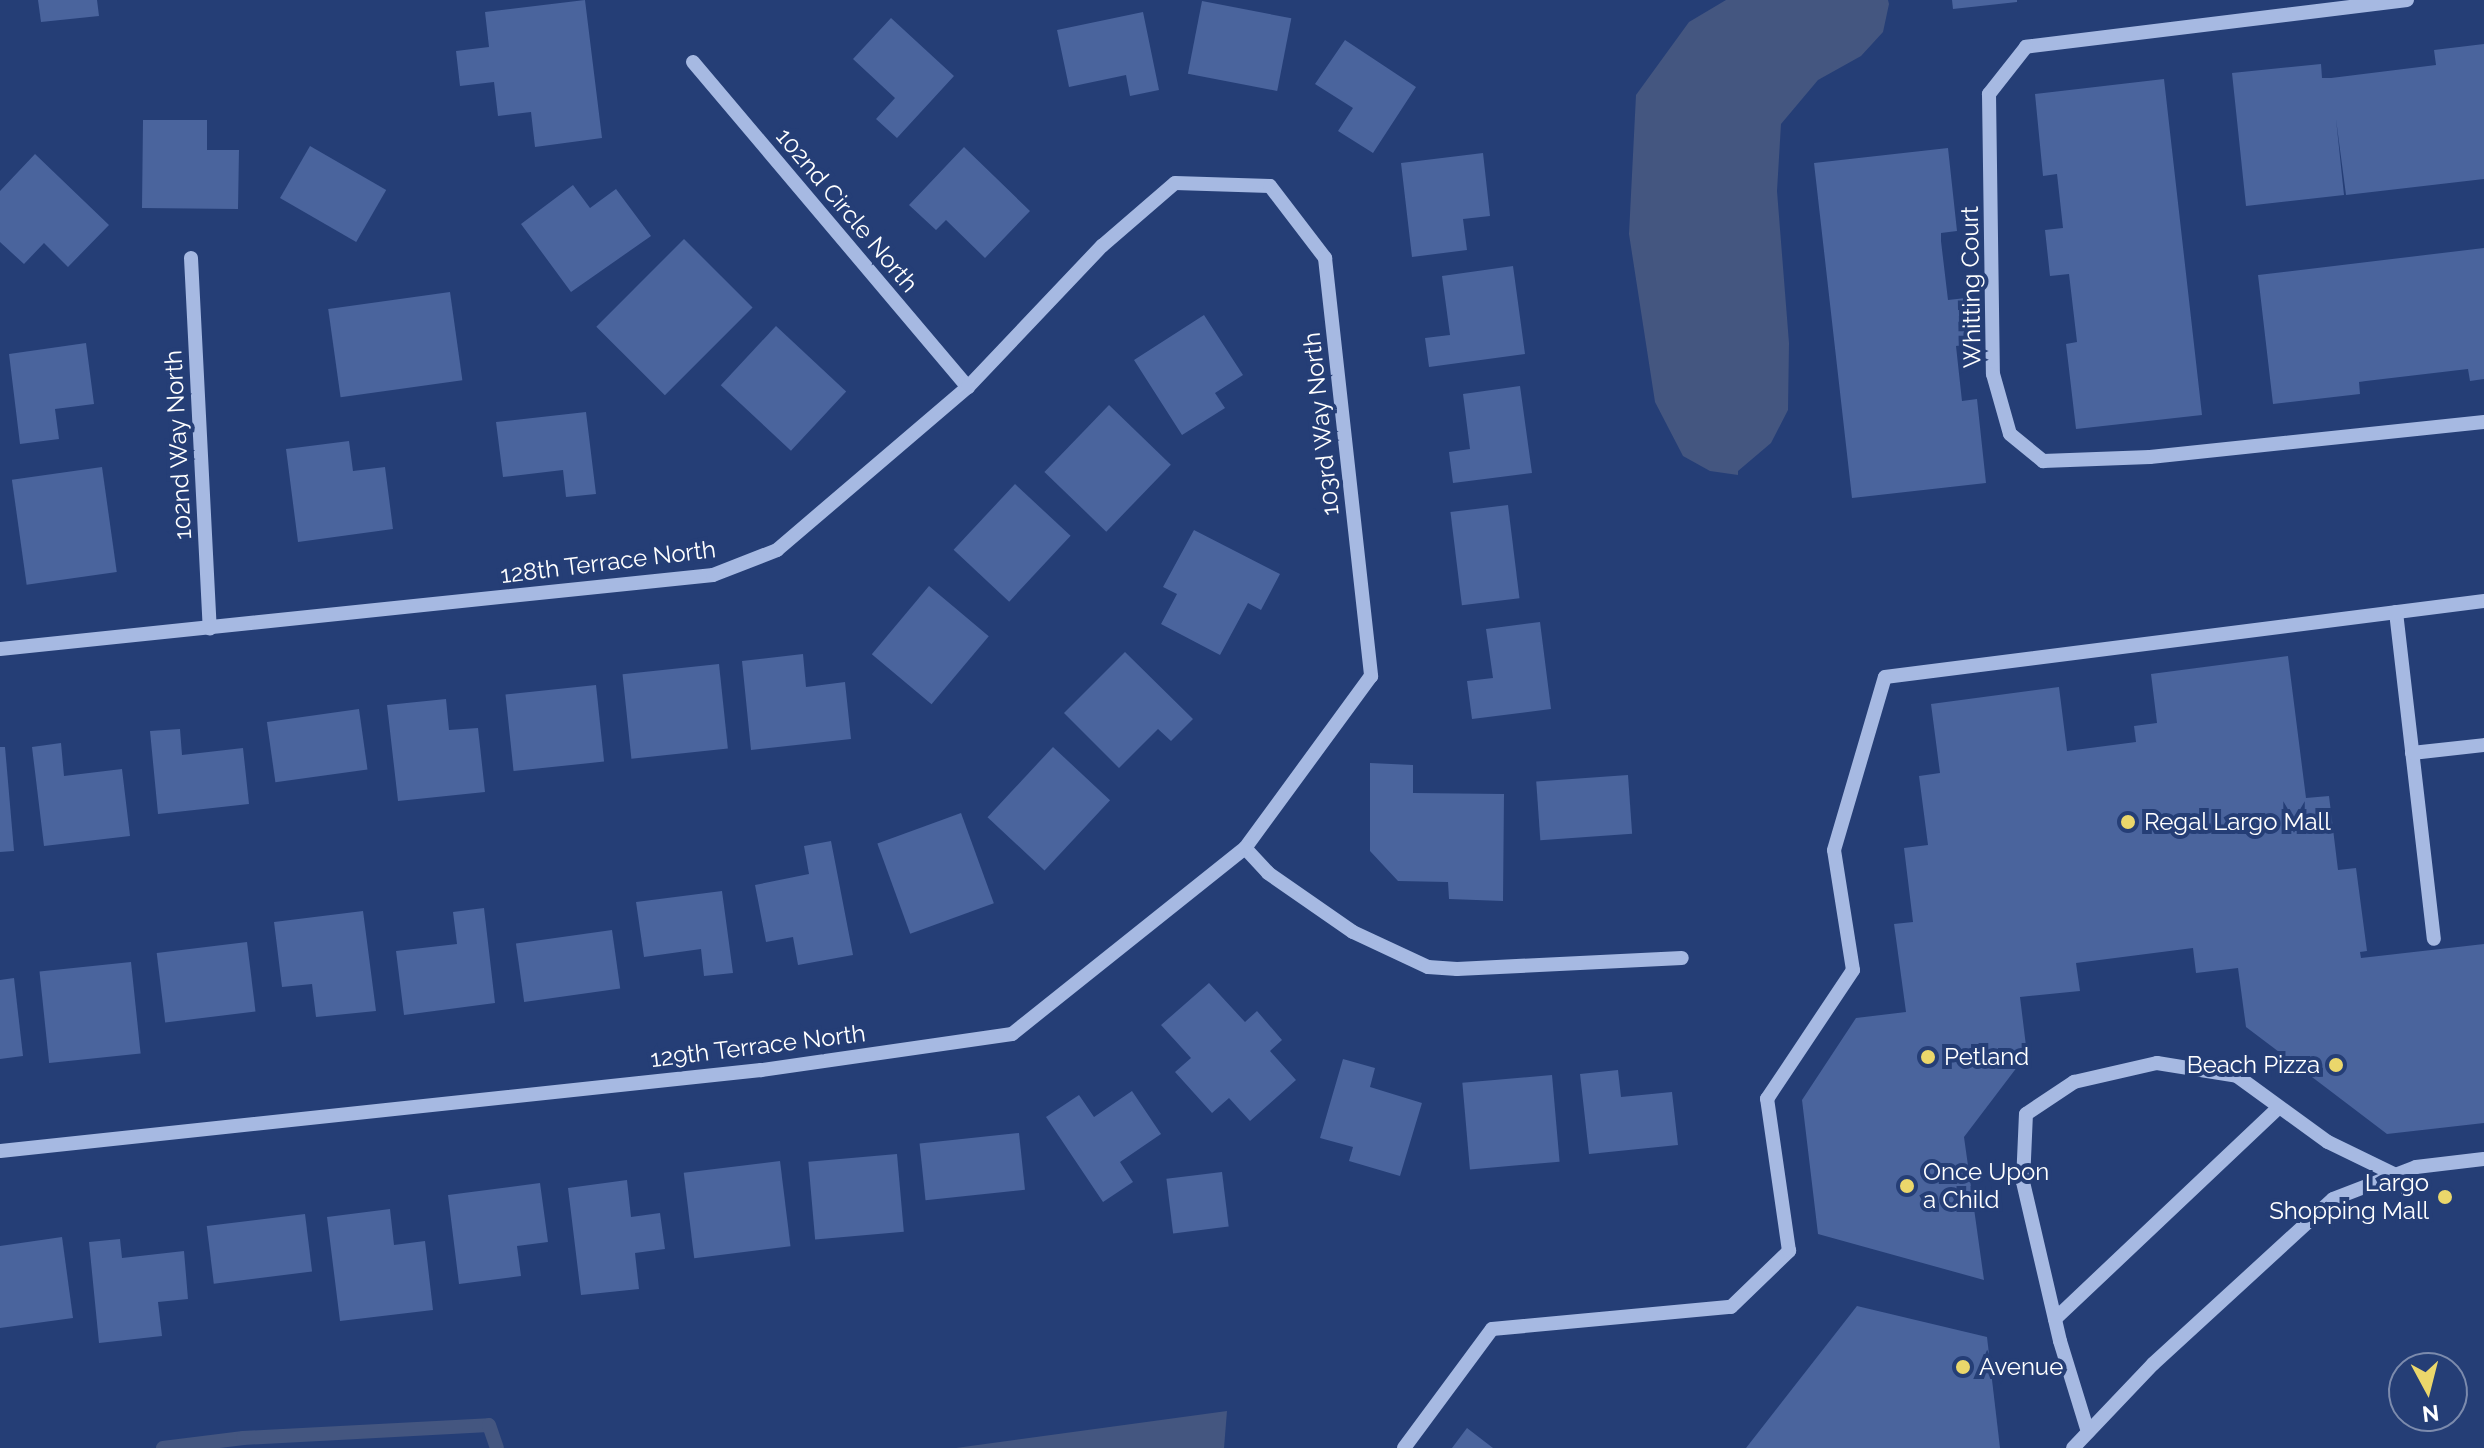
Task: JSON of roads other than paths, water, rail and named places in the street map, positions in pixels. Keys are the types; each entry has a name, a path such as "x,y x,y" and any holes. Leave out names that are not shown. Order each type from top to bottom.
{"street":[{"name":"Whitting Court","path":"2407,0 2026,47 1989,94 1993,374 2010,434 2043,461 2150,457 2484,422"},
{"name":"102nd Circle North","path":"693,62 968,387"},
{"name":"128th Terrace North","path":"0,649 713,575 777,550 968,387 1102,246 1175,183 1270,186"},
{"name":"103rd Way North","path":"1270,186 1325,258 1371,676"},
{"name":"102nd Way North","path":"191,258 210,629"},
{"path":"1404,1448 1492,1329 1731,1307 1789,1251 1767,1099 1853,970 1834,850 1885,677 2484,601"},
{"path":"2396,612 2434,939"},
{"name":"129th Terrace North","path":"0,1151 761,1070 1012,1034 1245,848 1371,676"},
{"path":"2412,753 2484,745"},
{"path":"1245,848 1268,873 1353,932 1428,967 1457,969 1682,958"},
{"path":"2088,1432 2055,1319 2023,1182 2026,1114 2074,1082 2157,1063 2237,1076 2328,1142 2396,1175"},
{"path":"2055,1319 2279,1107"},
{"path":"2073,1448 2153,1364 2333,1199 2416,1167 2484,1159"}],"water":[{"path":"1726,0 1888,0 1889,4 1883,32 1861,56 1818,80 1781,124 1777,191 1789,343 1788,410 1771,443 1738,471 1738,475 1710,471 1683,456 1655,402 1629,234 1636,95 1689,22"},
{"path":"1227,1411 1224,1448 956,1448"}],"waterway":[{"path":"163,1448 243,1438 489,1425 497,1448"}],"place":[{"name":"Regal Largo Mall","path":"2128,822"},
{"name":"Petland","path":"1928,1057"},
{"name":"Beach Pizza","path":"2336,1065"},
{"name":"Once Upon a Child","path":"1907,1186"},
{"name":"Largo Shopping Mall","path":"2445,1197"},
{"name":"Avenue","path":"1963,1367"}]}
